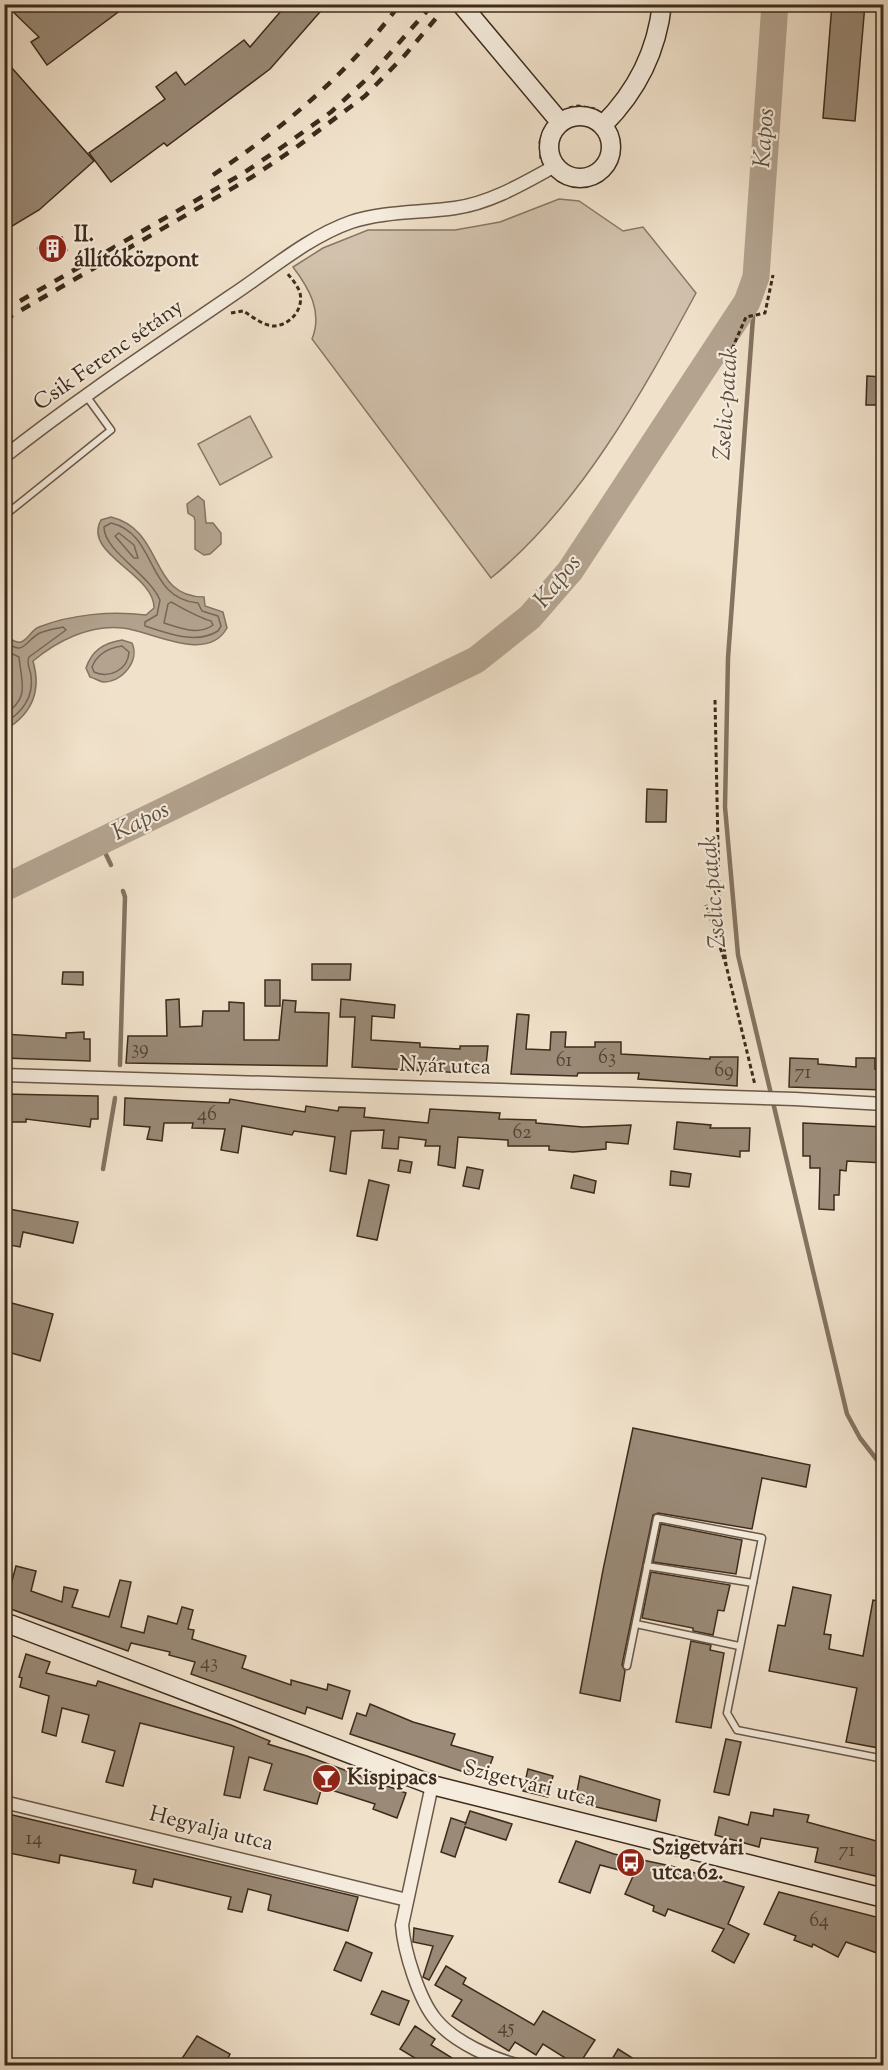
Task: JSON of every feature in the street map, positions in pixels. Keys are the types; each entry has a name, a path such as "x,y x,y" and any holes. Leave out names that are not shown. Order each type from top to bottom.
{"street":[{"path":"461,4 482,31 563,115 602,118 617,111 648,61 660,24 662,4"},
{"path":"563,115 549,139 548,148 555,166 572,177 583,178 601,170 611,152 611,141 602,118"},
{"name":"Csik Ferenc sétány","path":"4,457 238,291 317,239 351,222 387,214 458,208 526,183 555,166"},
{"name":"Nyár utca","path":"4,1075 795,1099 884,1104"},
{"name":"Szigetvári utca","path":"4,1622 432,1785 884,1898"},
{"path":"432,1785 402,1925 404,1945 428,2007 437,2022 477,2051 521,2066"},
{"name":"Hegyalja utca","path":"4,1802 407,1899"}],"lane":[{"path":"4,516 111,430 87,397"},
{"path":"627,1666 657,1518 762,1538 727,1713 737,1730 884,1759"},
{"path":"647,1566 753,1583"},
{"path":"636,1624 739,1646"}],"path":[{"path":"563,115 578,106 592,107 602,118"},
{"path":"226,314 243,311 264,324 275,326 287,322 297,313 300,292 279,264"},
{"path":"732,349 746,317 764,313 773,275"},
{"path":"715,700 719,896 726,965"},
{"path":"706,905 726,965 763,1099"}],"shaded area":[{"path":"559,199 579,201 623,231 643,227 696,293 631,408 581,483 523,549 491,578 312,339 316,319 313,301 293,267 323,248 368,230 455,230 500,222"},
{"path":"250,416 272,457 220,485 198,444"}],"water":[{"path":"198,496 204,501 206,523 213,523 221,533 221,544 210,554 204,555 195,549 195,521 194,517 188,513 187,504"},
{"path":"111,517 128,524 140,535 173,586 186,594 204,597 205,606 223,612 227,628 218,638 206,644 178,643 135,630 111,627 86,631 63,641 33,661 36,683 32,701 22,717 5,730 5,635 19,642 24,641 36,628 65,619 119,613 146,615 154,608 151,596 143,585 101,543 98,532 101,520"},
{"path":"122,640 132,643 134,650 132,663 128,669 110,681 103,682 90,677 86,668 95,652 104,645"}],"building":[{"path":"5,4 129,4 47,65 31,42 39,37"},
{"path":"287,4 327,4 270,69 167,146 164,143 111,182 89,153 165,99 156,87 176,72 185,85 244,40 250,47"},
{"path":"832,4 865,4 855,121 823,118"},
{"path":"4,59 94,161 39,210 4,231"},
{"name":"II. állítóközpont","path":"62,237 67,250 44,260 38,248"},
{"path":"867,376 884,377 884,405 866,405"},
{"path":"647,789 667,790 666,822 646,822"},
{"path":"312,964 351,964 350,980 312,980"},
{"path":"63,972 83,972 83,985 62,984"},
{"path":"265,980 280,980 280,1006 265,1006"},
{"path":"179,999 180,1027 202,1026 203,1011 229,1011 229,1002 244,1003 244,1040 279,1040 283,1000 296,1001 295,1012 329,1013 327,1066 126,1063 128,1036 167,1036 166,1000"},
{"path":"341,999 395,1005 394,1018 372,1016 371,1040 420,1043 420,1047 460,1049 460,1046 488,1046 485,1074 352,1067 355,1017 340,1017"},
{"path":"517,1014 529,1015 526,1049 550,1050 551,1032 566,1032 565,1047 595,1047 595,1042 621,1042 621,1054 710,1059 710,1057 738,1057 737,1086 638,1079 639,1073 578,1073 577,1076 511,1074"},
{"path":"84,1032 84,1039 90,1039 90,1061 4,1058 4,1034 66,1038 66,1033"},
{"path":"790,1058 818,1059 818,1064 856,1067 856,1058 875,1058 875,1069 884,1069 884,1090 789,1087"},
{"path":"4,1094 98,1096 98,1119 91,1119 90,1127 26,1119 26,1122 4,1122"},
{"path":"125,1098 229,1103 230,1099 305,1112 306,1106 338,1111 339,1107 365,1108 364,1117 428,1123 430,1109 500,1113 499,1119 536,1120 536,1123 583,1127 631,1125 628,1144 606,1142 606,1149 573,1152 549,1150 549,1146 508,1146 508,1140 458,1137 455,1168 438,1165 440,1146 425,1146 426,1140 399,1137 398,1149 382,1148 384,1130 351,1131 346,1174 330,1171 335,1137 294,1131 292,1135 242,1126 238,1153 221,1150 225,1129 192,1128 193,1123 164,1123 162,1141 147,1139 150,1127 124,1125"},
{"path":"677,1122 711,1125 710,1128 750,1128 749,1151 740,1151 740,1157 674,1149"},
{"path":"803,1123 884,1127 884,1163 847,1161 846,1171 840,1170 839,1195 834,1195 834,1210 819,1209 820,1168 810,1168 810,1156 803,1156"},
{"path":"400,1160 412,1162 410,1173 398,1171"},
{"path":"467,1167 483,1170 479,1189 463,1186"},
{"path":"671,1171 691,1174 689,1187 670,1185"},
{"path":"574,1175 596,1181 594,1193 571,1188"},
{"path":"369,1180 389,1185 377,1240 357,1236"},
{"path":"4,1208 78,1222 73,1243 23,1232 20,1247 4,1244"},
{"path":"4,1301 53,1314 40,1361 4,1351"},
{"path":"633,1428 810,1465 806,1487 762,1478 752,1529 658,1513 653,1515 622,1665 625,1671 620,1701 580,1693"},
{"path":"661,1524 742,1540 736,1574 653,1562"},
{"path":"16,1566 36,1571 31,1591 62,1602 64,1587 78,1590 72,1607 109,1617 120,1580 131,1582 121,1627 144,1633 148,1616 177,1624 182,1607 193,1610 188,1629 194,1630 192,1639 246,1656 242,1668 291,1685 291,1680 327,1690 328,1684 350,1691 342,1719 307,1707 305,1714 191,1674 195,1662 169,1655 170,1652 131,1643 128,1651 5,1607"},
{"path":"651,1572 730,1585 724,1611 718,1610 713,1635 693,1631 693,1628 642,1618"},
{"path":"793,1587 831,1595 824,1634 831,1635 829,1649 863,1656 873,1600 884,1602 884,1749 846,1742 857,1688 769,1671 778,1625 785,1626"},
{"path":"691,1641 711,1645 710,1650 724,1653 711,1728 676,1722"},
{"path":"26,1654 50,1662 46,1673 96,1686 98,1681 231,1725 270,1741 268,1744 406,1793 397,1818 373,1809 375,1804 322,1787 317,1804 264,1790 272,1764 249,1757 240,1798 224,1795 234,1747 140,1723 123,1786 106,1782 115,1751 82,1742 89,1715 62,1708 56,1736 42,1732 49,1696 20,1687 22,1678 19,1677"},
{"path":"370,1704 413,1722 455,1734 451,1745 493,1757 485,1779 350,1734 357,1713 366,1716"},
{"path":"726,1739 741,1742 729,1795 714,1792"},
{"path":"528,1769 553,1776 548,1797 523,1791"},
{"path":"580,1776 660,1800 656,1821 575,1802"},
{"path":"774,1809 809,1815 807,1822 884,1843 884,1878 815,1862 818,1848 761,1838 759,1847 715,1835 719,1817 748,1825 751,1812 773,1816"},
{"path":"470,1811 512,1824 506,1840 465,1827 455,1857 441,1852 451,1818 466,1823"},
{"path":"4,1813 358,1897 348,1931 268,1910 271,1895 248,1889 242,1912 228,1909 231,1897 154,1879 152,1887 133,1883 136,1870 60,1855 59,1863 4,1852"},
{"path":"576,1841 614,1854 671,1866 744,1887 728,1924 749,1934 734,1963 712,1951 724,1929 668,1909 665,1916 653,1911 654,1906 625,1894 634,1874 600,1865 590,1893 559,1882"},
{"path":"779,1892 884,1919 884,1939 877,1953 846,1942 838,1957 813,1944 812,1947 794,1940 796,1936 764,1924"},
{"path":"414,1928 453,1936 429,1980 423,1977 433,1946 413,1942"},
{"path":"346,1942 372,1953 361,1981 334,1970"},
{"path":"446,1966 466,1978 463,1984 534,2025 543,2011 595,2040 578,2066 543,2044 536,2055 515,2042 509,2051 452,2016 462,2000 435,1985"},
{"path":"382,1991 409,2001 399,2025 371,2014"},
{"path":"415,2026 435,2039 431,2045 465,2066 428,2066 400,2049"},
{"path":"197,2036 230,2054 224,2066 177,2066"},
{"path":"618,2049 645,2066 608,2066"}],"waterway":[{"name":"Kapos","path":"4,888 476,660 530,617 570,571 747,302 756,277 775,4"},
{"name":"Zselic-patak","path":"753,288 754,304 728,658 725,807 738,955 847,1414 860,1438 884,1469"},
{"path":"100,842 111,865"},
{"path":"120,1065 125,897 123,891"},
{"path":"103,1169 115,1098"}],"railway":[{"path":"213,175 265,138 314,98 359,53 400,4"},
{"path":"20,301 242,174 331,112 370,76 433,4"},
{"path":"4,320 252,177 294,149 365,96 405,55 448,4"}],"place":[{"name":"II. állítóközpont","path":"53,249"},
{"name":"Kispipacs","path":"326,1779"},
{"name":"Szigetvári utca 62.","path":"631,1862"}]}
